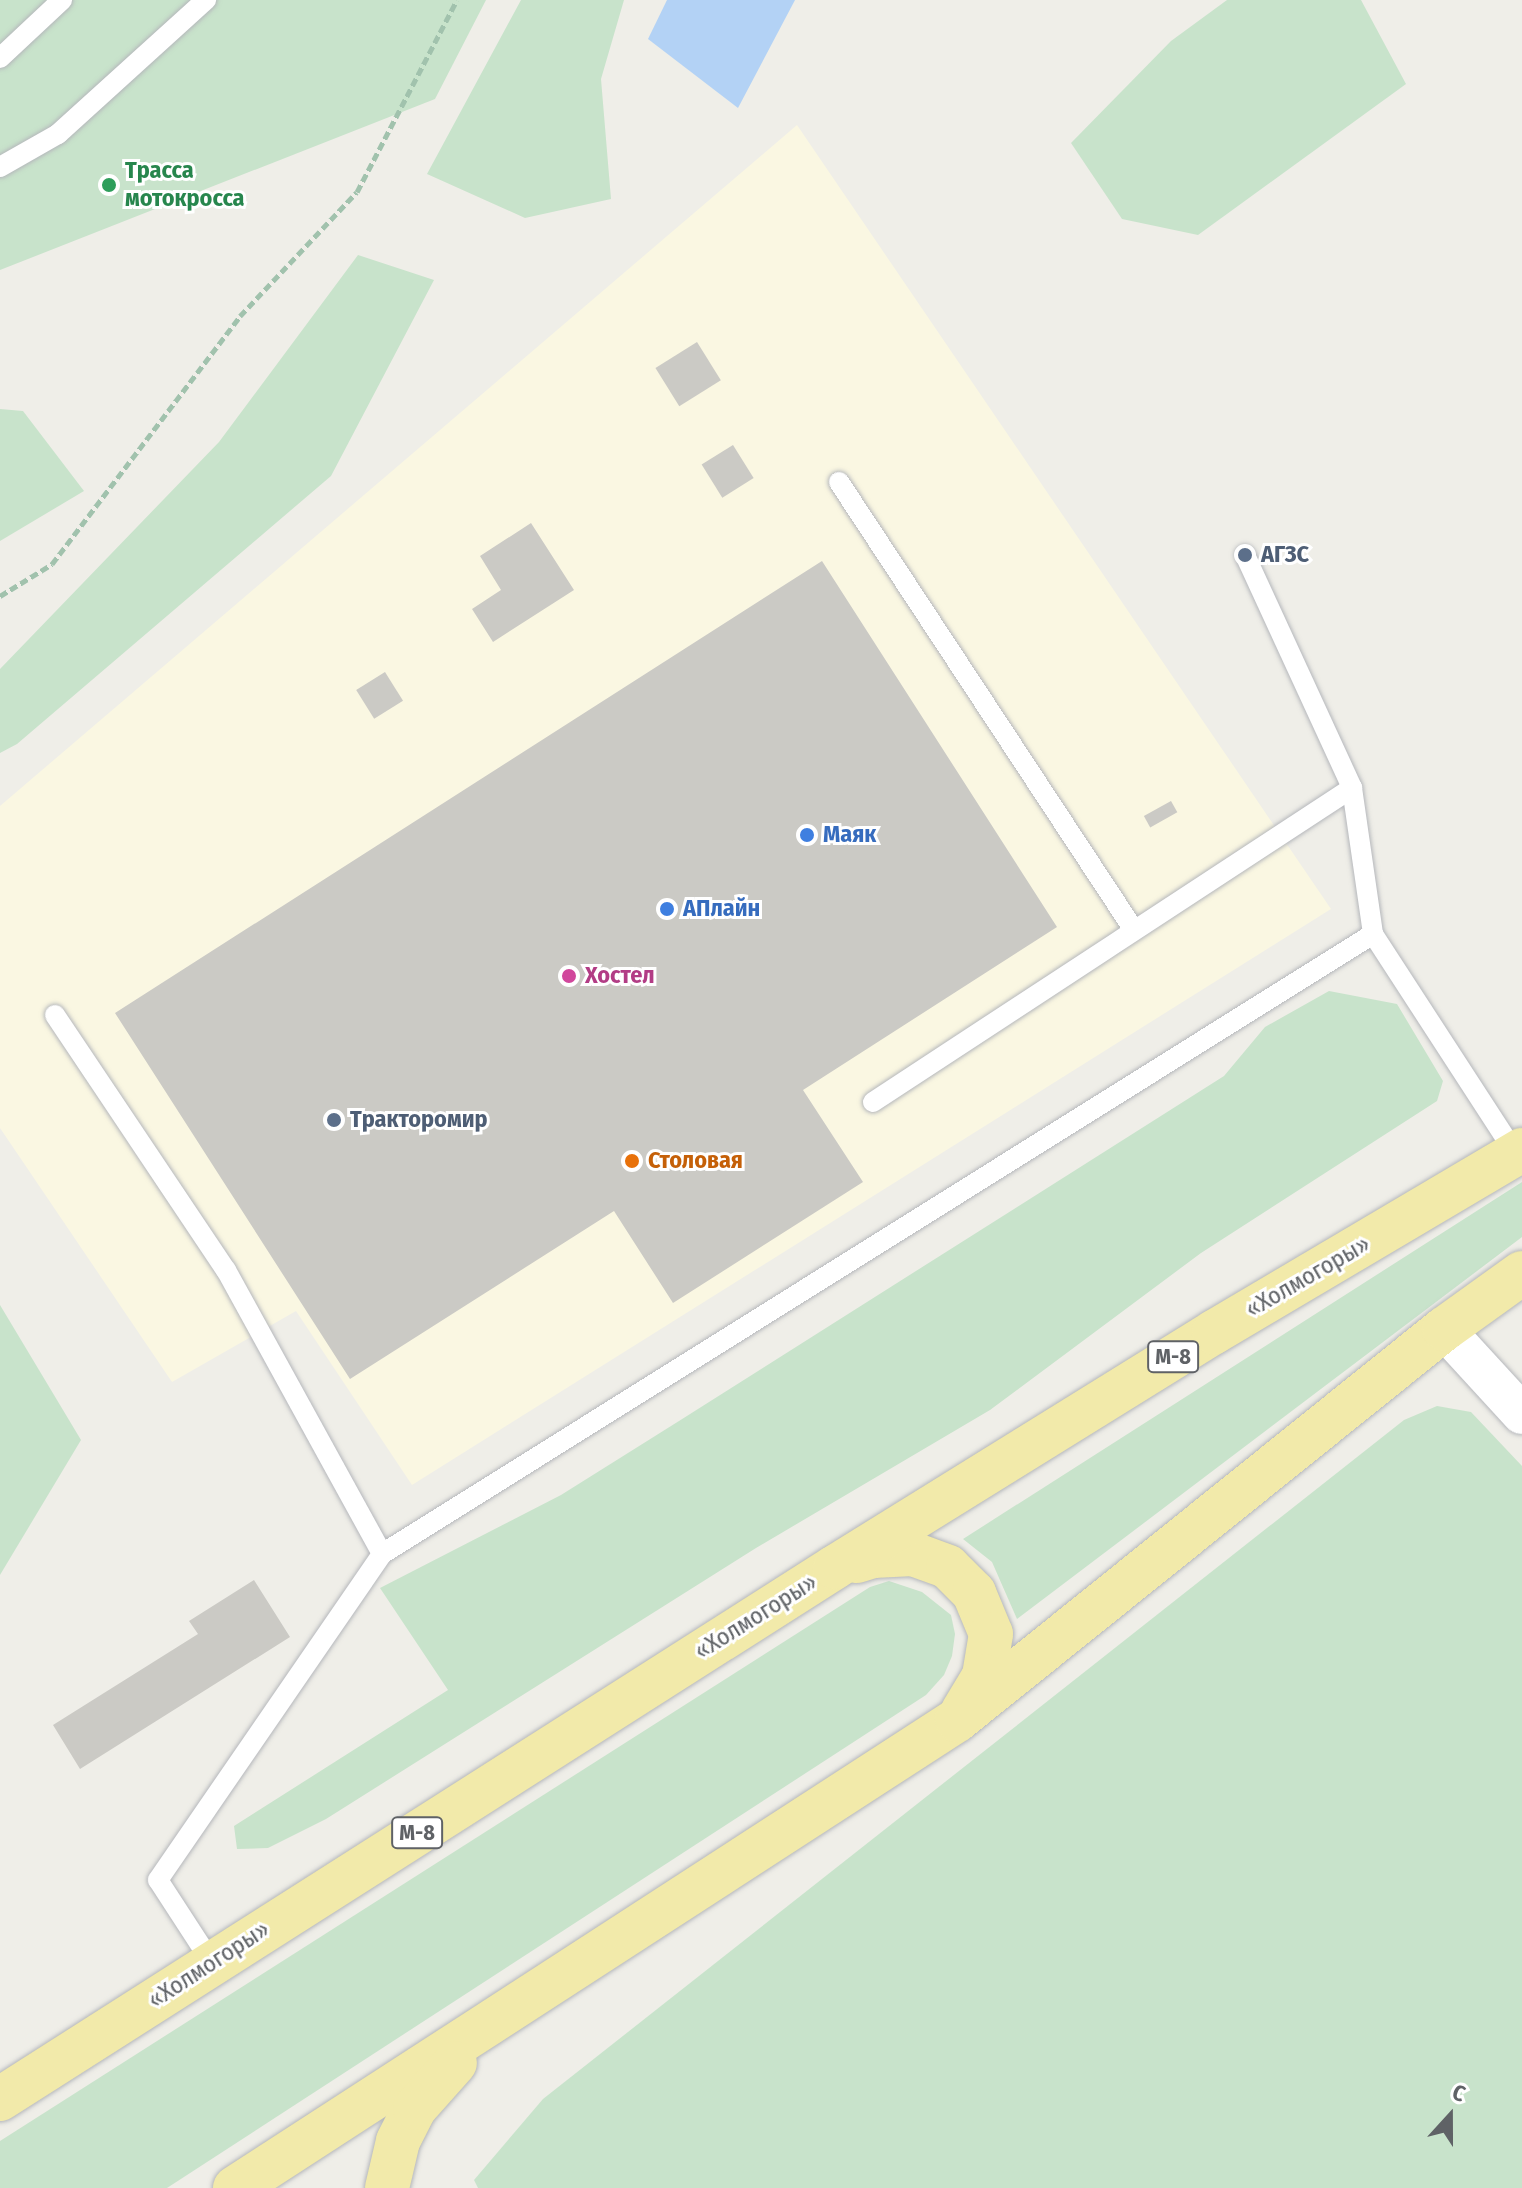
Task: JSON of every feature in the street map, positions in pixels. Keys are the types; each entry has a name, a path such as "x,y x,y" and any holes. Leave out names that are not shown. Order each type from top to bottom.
{"highway":[{"name":"«Холмогоры»","path":"0,2099 835,1567 1214,1332 1519,1152"},
{"path":"235,2188 957,1720 1444,1329 1522,1273"},
{"path":"835,1567 873,1556 913,1554 948,1567 974,1593 991,1634 984,1676 957,1720"},
{"path":"387,2188 398,2141 415,2108 492,2021"}],"street":[{"path":"1444,1329 1522,1414"}],"lane":[{"path":"0,58 62,0"},
{"path":"0,167 58,134 206,0"},
{"path":"839,482 1134,930"},
{"path":"1245,555 1352,788 1373,934 1519,1152"},
{"path":"873,1102 1352,788"},
{"path":"212,1963 158,1880 382,1554 1373,934"},
{"path":"55,1015 226,1270 382,1554"}],"path":[{"path":"0,596 52,564 240,316 357,192 457,0"}],"shaded area":[{"path":"797,125 1331,909 412,1485 296,1311 172,1382 0,1128 0,806"}],"green space":[{"name":"Трасса мотокросса","path":"0,0 486,0 435,99 0,270"},
{"path":"521,0 624,0 601,79 611,199 525,218 427,174"},
{"path":"1227,0 1361,0 1406,84 1198,235 1122,219 1071,143 1171,41"},
{"path":"358,255 434,280 331,476 17,744 0,753 0,669 219,442"},
{"path":"0,409 23,411 84,491 0,541"},
{"path":"1329,991 1397,1004 1443,1081 1437,1101 1201,1253 990,1410 756,1548 326,1819 268,1848 237,1849 234,1826 448,1690 380,1588 561,1495 679,1421 1224,1076 1265,1027"},
{"path":"1522,1182 1522,1237 1017,1619 992,1562 963,1539"},
{"path":"0,1305 81,1440 0,1575"},
{"path":"1437,1406 1471,1412 1522,1466 1522,2188 478,2188 474,2180 543,2099 1404,1420"},
{"path":"889,1581 922,1592 951,1615 955,1634 952,1656 944,1675 926,1695 167,2188 0,2188 0,2141 870,1587"}],"water":[{"path":"667,0 795,0 738,108 648,39"}],"building":[{"path":"697,342 721,380 679,406 655,368"},
{"path":"733,445 754,478 722,498 702,465"},
{"path":"531,523 574,590 493,642 472,609 501,590 480,556"},
{"path":"822,561 1057,927 803,1090 863,1182 673,1303 614,1211 350,1379 115,1013"},
{"path":"385,672 403,701 374,719 356,690"},
{"path":"1171,801 1177,812 1150,827 1144,816"},
{"path":"254,1580 290,1637 80,1769 53,1725 198,1634 189,1621"}],"place":[{"name":"Трасса мотокросса","path":"109,185"},
{"name":"АГЗС","path":"1245,555"},
{"name":"Маяк","path":"807,835"},
{"name":"АПлайн","path":"667,909"},
{"name":"Хостел","path":"569,976"},
{"name":"Тракторомир","path":"334,1120"},
{"name":"Столовая","path":"632,1161"}]}
